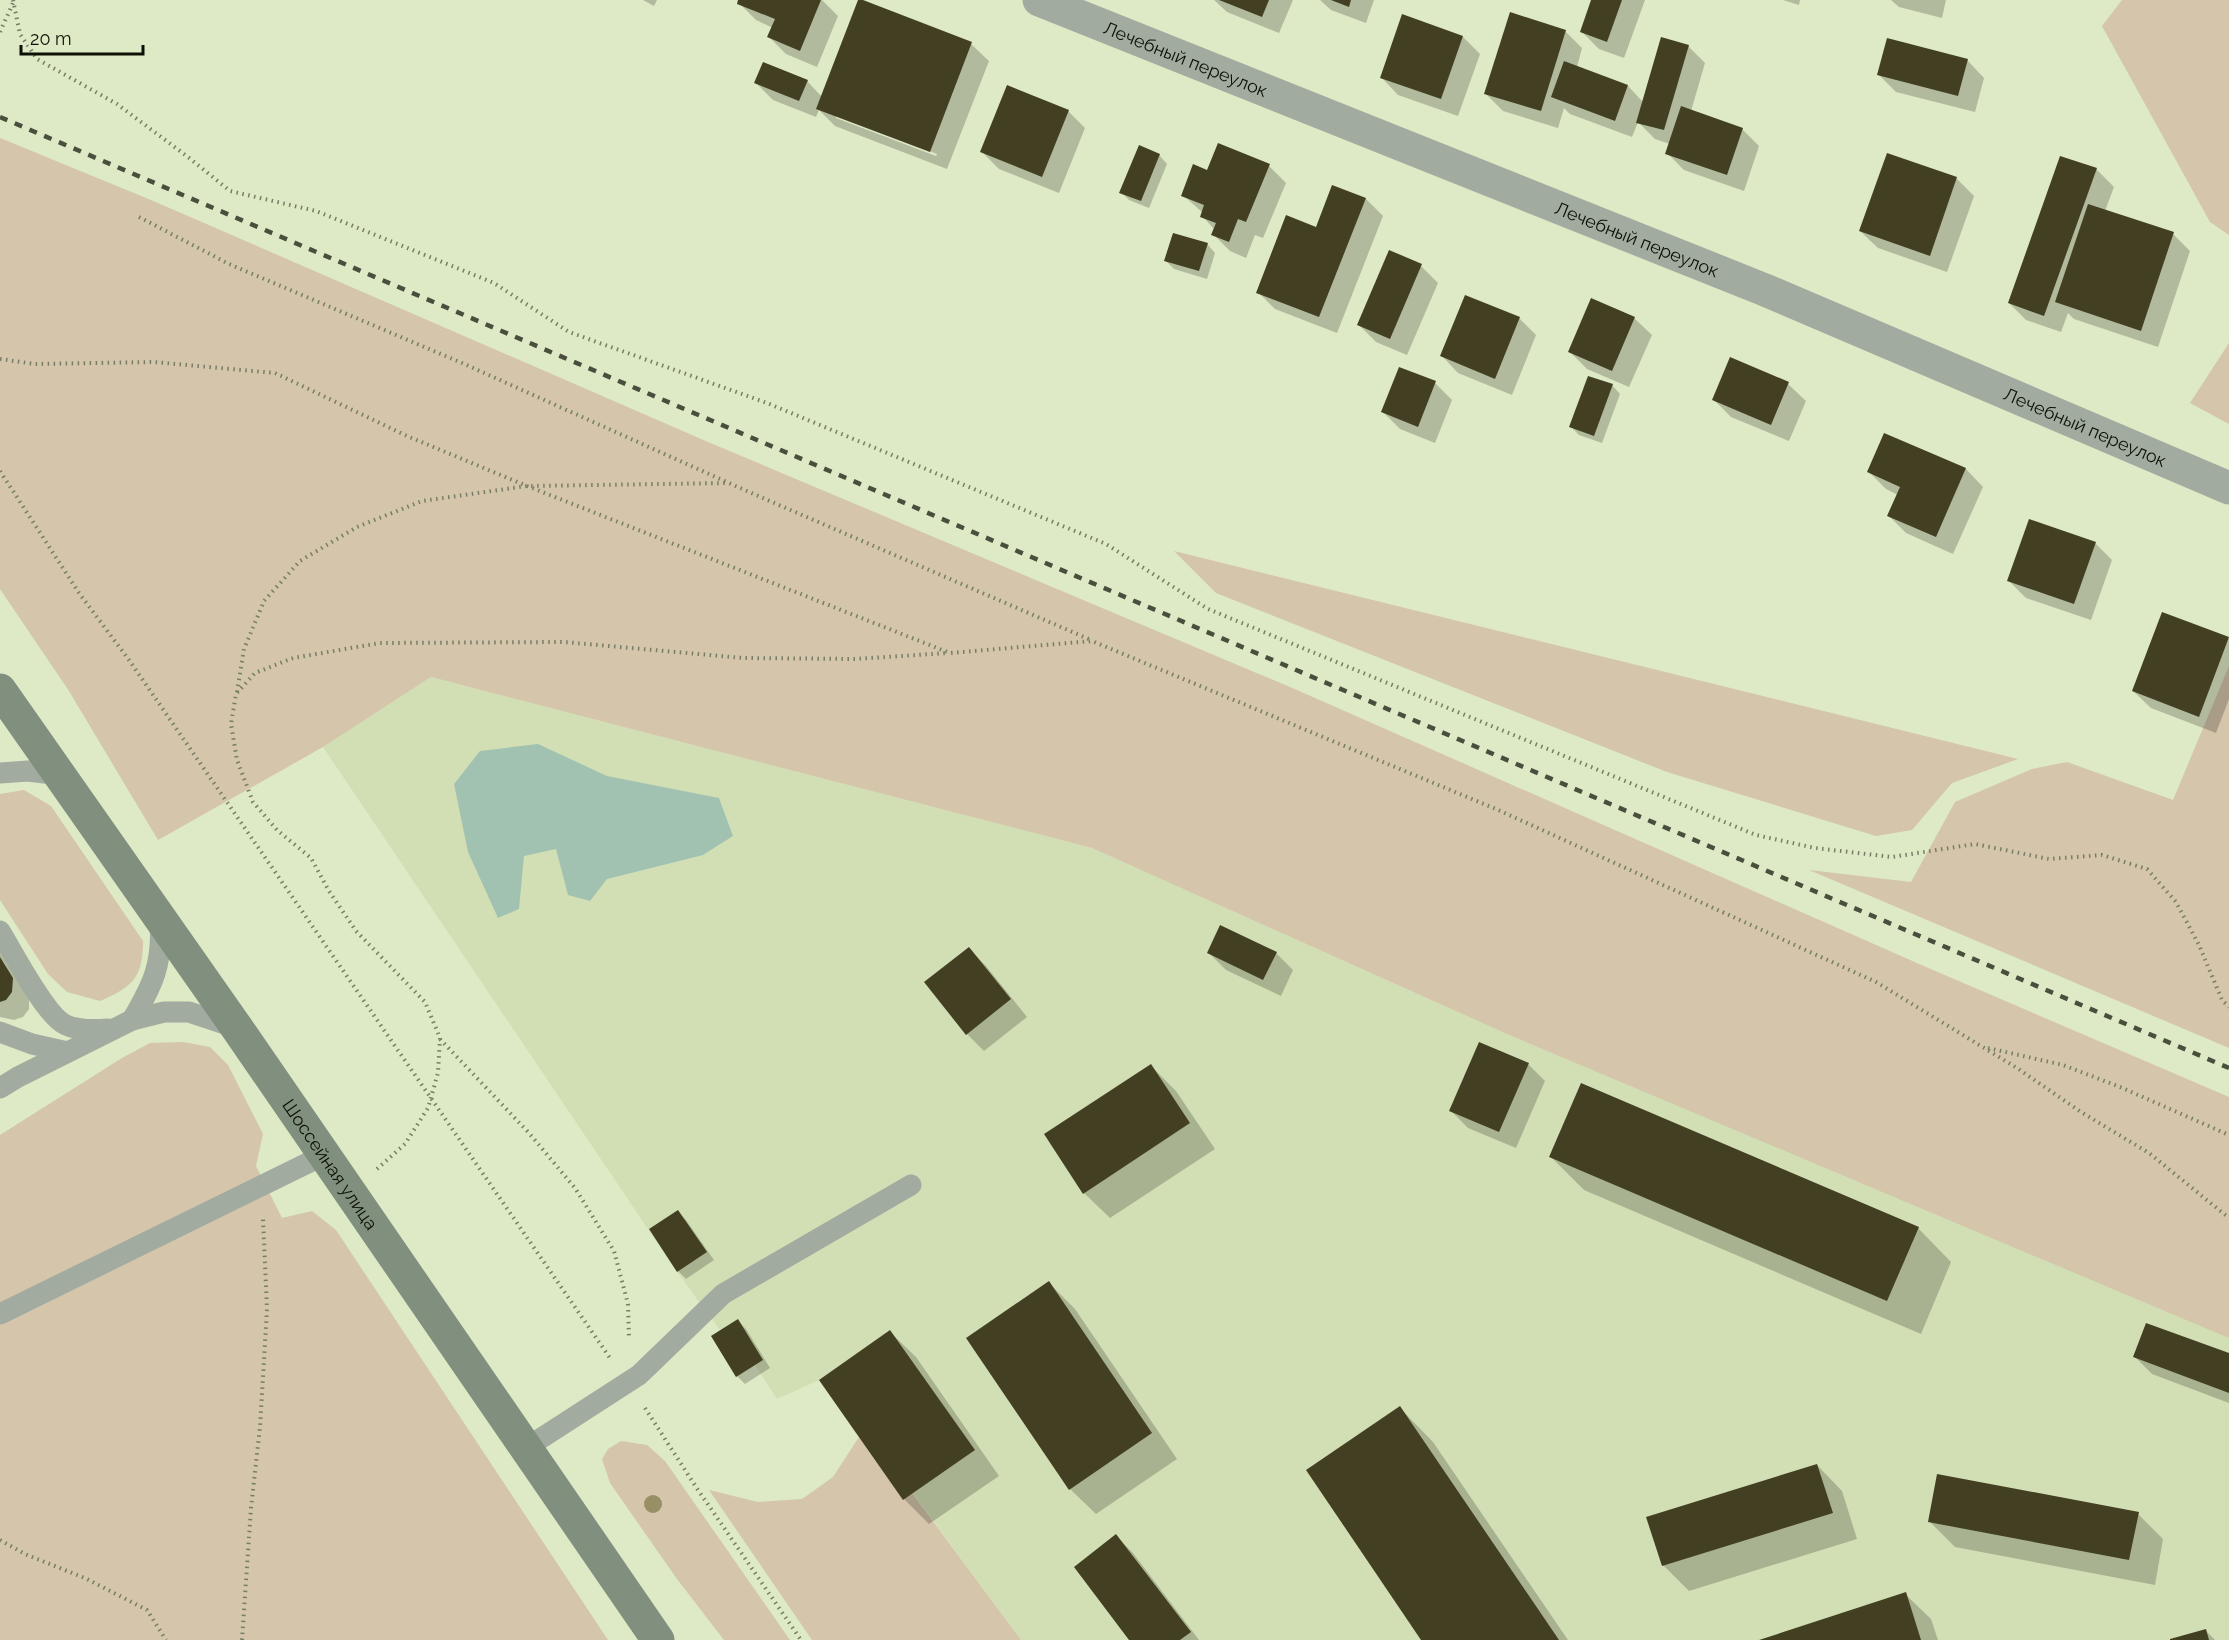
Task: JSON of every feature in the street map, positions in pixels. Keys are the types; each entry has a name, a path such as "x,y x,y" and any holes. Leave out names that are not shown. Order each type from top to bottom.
{"main road":[{"name":"Шоссейная улица","path":"0,690 160,916 658,1640"}],"street":[{"name":"Лечебный переулок","path":"1039,0 1766,290 2229,488"}],"lane":[{"path":"0,773 28,771 61,776"},
{"path":"132,1020 150,990 158,969 162,944 160,916"},
{"path":"0,931 52,1014 65,1025 95,1030 111,1029"},
{"path":"0,1088 132,1020 164,1012 189,1012 237,1028"},
{"path":"0,1032 32,1044 68,1052"},
{"path":"0,1314 324,1155"},
{"path":"526,1448 639,1375 723,1294 911,1185"}],"path":[{"path":"0,32 14,1"},
{"path":"14,1 20,34 37,59 117,104 230,191 316,211 494,283 568,332 767,403 1106,544 1208,609 1756,835 1815,848 1892,857 1975,844 2049,859 2102,855 2146,869 2176,902 2199,945 2222,1000 2229,1007"},
{"path":"139,217 229,264 462,363 1092,640 1496,809 1876,982 2017,1068 2081,1112 2149,1153 2229,1218"},
{"path":"0,359 35,364 154,362 275,373 407,436 527,486 950,653"},
{"path":"0,471 79,593 129,660 431,1097 801,1640"},
{"path":"627,1383 630,1362 628,1304 615,1251 575,1188 530,1133 440,1038 425,1002 356,931 329,891 312,858 277,830 253,802 237,760 231,724 244,648 264,601 300,561 357,527 422,501 527,486 732,483"},
{"path":"234,705 236,694 255,673 293,658 380,643 564,642 743,658 855,659 1092,640"},
{"path":"350,1194 405,1144 428,1108 438,1073 440,1038"},
{"path":"1983,1047 2063,1065 2120,1087 2229,1135"},
{"path":"242,1640 251,1508 260,1427 267,1309 262,1186"},
{"path":"0,1540 26,1554 87,1579 147,1610 166,1640"}],"shaded area":[{"path":"2122,0 2229,0 2229,235 2210,222 2102,26"},
{"path":"0,138 151,200 708,442 1290,687 1926,967 2229,1097 2229,1338 1507,1034 1092,848 431,677 323,747 158,840 69,691 0,589"},
{"path":"2229,343 2229,424 2190,403"},
{"path":"1174,551 2018,759 1952,783 1912,830 1876,836 1667,772 1216,593"},
{"path":"2229,666 2229,1048 1809,870 1911,882 1955,802 2032,769 2067,762 2173,800"},
{"path":"431,677 1092,848 1507,1034 2229,1335 2229,1640 1021,1640 913,1493 903,1500 819,1380 777,1399 755,1365 736,1377 711,1336 720,1330 677,1272 323,747"},
{"path":"538,744 607,776 719,798 733,836 703,855 607,879 590,901 568,895 556,849 524,856 519,909 498,918 468,852 454,784 480,751"},
{"path":"24,790 51,806 143,941 141,964 133,980 128,986 100,1001 67,992 48,974 0,900 0,794"},
{"path":"183,1042 210,1047 228,1065 263,1134 256,1166 282,1218 312,1211 336,1230 608,1640 0,1640 0,1135 122,1058 150,1043"},
{"path":"859,1437 903,1499 912,1493 1021,1640 812,1640 709,1490 758,1502 802,1499 833,1477"},
{"path":"621,1441 647,1445 665,1461 790,1640 724,1640 677,1579 610,1483 602,1459 608,1449"}],"building":[{"path":"738,0 821,0 800,51 767,37 775,19 737,4"},
{"path":"858,0 972,42 930,152 816,109"},
{"path":"1219,0 1269,0 1262,17"},
{"path":"1331,0 1351,0 1349,7"},
{"path":"1591,0 1622,0 1607,42 1580,32"},
{"path":"1510,12 1566,30 1541,111 1484,94"},
{"path":"1402,14 1463,36 1441,99 1380,78"},
{"path":"1661,37 1689,45 1664,130 1636,123"},
{"path":"1887,38 1968,59 1958,96 1877,75"},
{"path":"1564,61 1628,85 1615,121 1551,97"},
{"path":"763,62 808,80 799,101 754,83"},
{"path":"1007,85 1069,110 1042,177 980,152"},
{"path":"1681,106 1743,128 1727,175 1665,154"},
{"path":"1218,143 1270,164 1246,222 1238,219 1229,242 1211,235 1216,223 1200,217 1204,205 1181,196 1193,164 1207,170"},
{"path":"1139,145 1160,154 1141,201 1119,193"},
{"path":"1887,153 1957,177 1930,256 1859,231"},
{"path":"2060,156 2097,168 2044,316 2008,303"},
{"path":"1332,185 1366,198 1319,317 1256,293 1286,215 1316,227"},
{"path":"2088,204 2174,232 2141,331 2055,302"},
{"path":"1173,233 1208,243 1199,271 1164,261"},
{"path":"1389,250 1422,264 1390,339 1357,325"},
{"path":"1465,295 1520,317 1495,379 1440,356"},
{"path":"1591,298 1635,317 1612,371 1568,352"},
{"path":"1730,357 1789,382 1771,425 1712,400"},
{"path":"1399,367 1436,381 1418,427 1381,412"},
{"path":"1588,376 1613,384 1594,436 1569,427"},
{"path":"1884,433 1966,468 1936,537 1887,516 1900,487 1867,472"},
{"path":"2029,519 2096,542 2074,604 2007,581"},
{"path":"2162,612 2229,637 2199,717 2132,691"},
{"path":"1220,925 1277,952 1263,980 1207,953"},
{"path":"969,947 1011,999 966,1035 924,982"},
{"path":"0,957 13,978 12,992 6,1000 0,1002"},
{"path":"1479,1042 1529,1063 1499,1132 1449,1111"},
{"path":"1151,1064 1190,1123 1083,1194 1044,1134"},
{"path":"1581,1083 1919,1227 1887,1301 1549,1157"},
{"path":"678,1210 707,1252 677,1272 649,1229"},
{"path":"1049,1281 1152,1433 1069,1490 966,1338"},
{"path":"738,1319 763,1360 736,1377 711,1336"},
{"path":"2146,1323 2229,1353 2229,1393 2133,1357"},
{"path":"890,1330 975,1450 903,1500 819,1380"},
{"path":"1400,1406 1559,1640 1421,1640 1306,1470"},
{"path":"1817,1464 1833,1513 1662,1566 1646,1517"},
{"path":"1937,1474 2139,1512 2129,1560 1928,1522"},
{"path":"1116,1534 1191,1632 1180,1640 1129,1640 1074,1567"},
{"path":"1906,1592 1921,1640 1759,1640"},
{"path":"2206,1629 2209,1640 2170,1640 2170,1639"}],"railway":[{"path":"0,117 2229,1068"}]}
